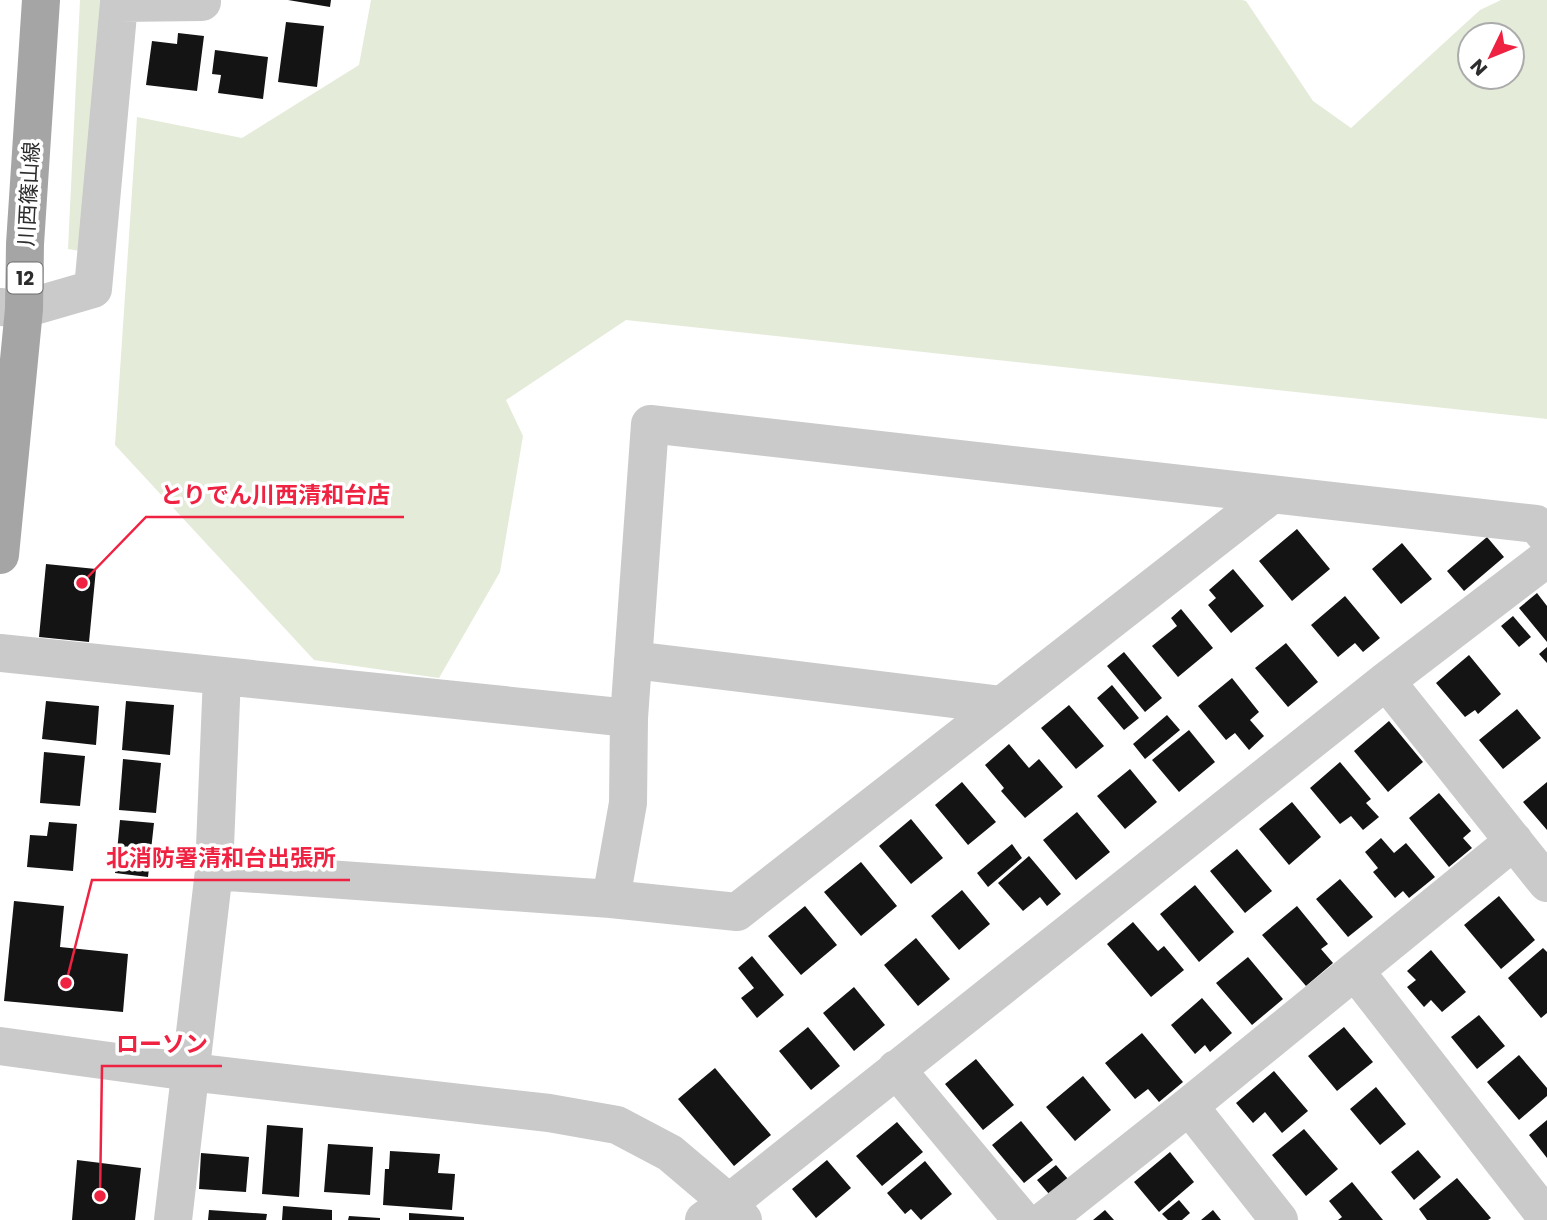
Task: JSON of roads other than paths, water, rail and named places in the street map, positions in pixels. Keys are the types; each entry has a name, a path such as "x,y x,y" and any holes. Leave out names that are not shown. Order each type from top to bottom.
{"main road":[{"name":"川西篠山線","path":"0,555 12,308 25,244 41,0"}],"street":[{"path":"12,308 93,289 119,2 202,0"},
{"path":"611,899 628,803 629,718 650,424 1536,524 1547,537"},
{"path":"214,870 611,899 737,912 1271,495"},
{"path":"0,1046 190,1072 549,1112 617,1125 670,1153 725,1214 896,1069 1386,681 1547,558"},
{"path":"0,653 629,718"},
{"path":"633,660 1002,705"},
{"path":"173,1220 214,870 222,676"},
{"path":"1386,681 1547,883"},
{"path":"1045,1220 1514,841"},
{"path":"1355,971 1547,1217"},
{"path":"896,1069 1022,1220"},
{"path":"1189,1106 1279,1220"}],"place":[{"name":"とりでん川西清和台店","path":"82,583"},
{"name":"北消防署清和台出張所","path":"66,983"},
{"name":"ローソン","path":"100,1196"}]}
